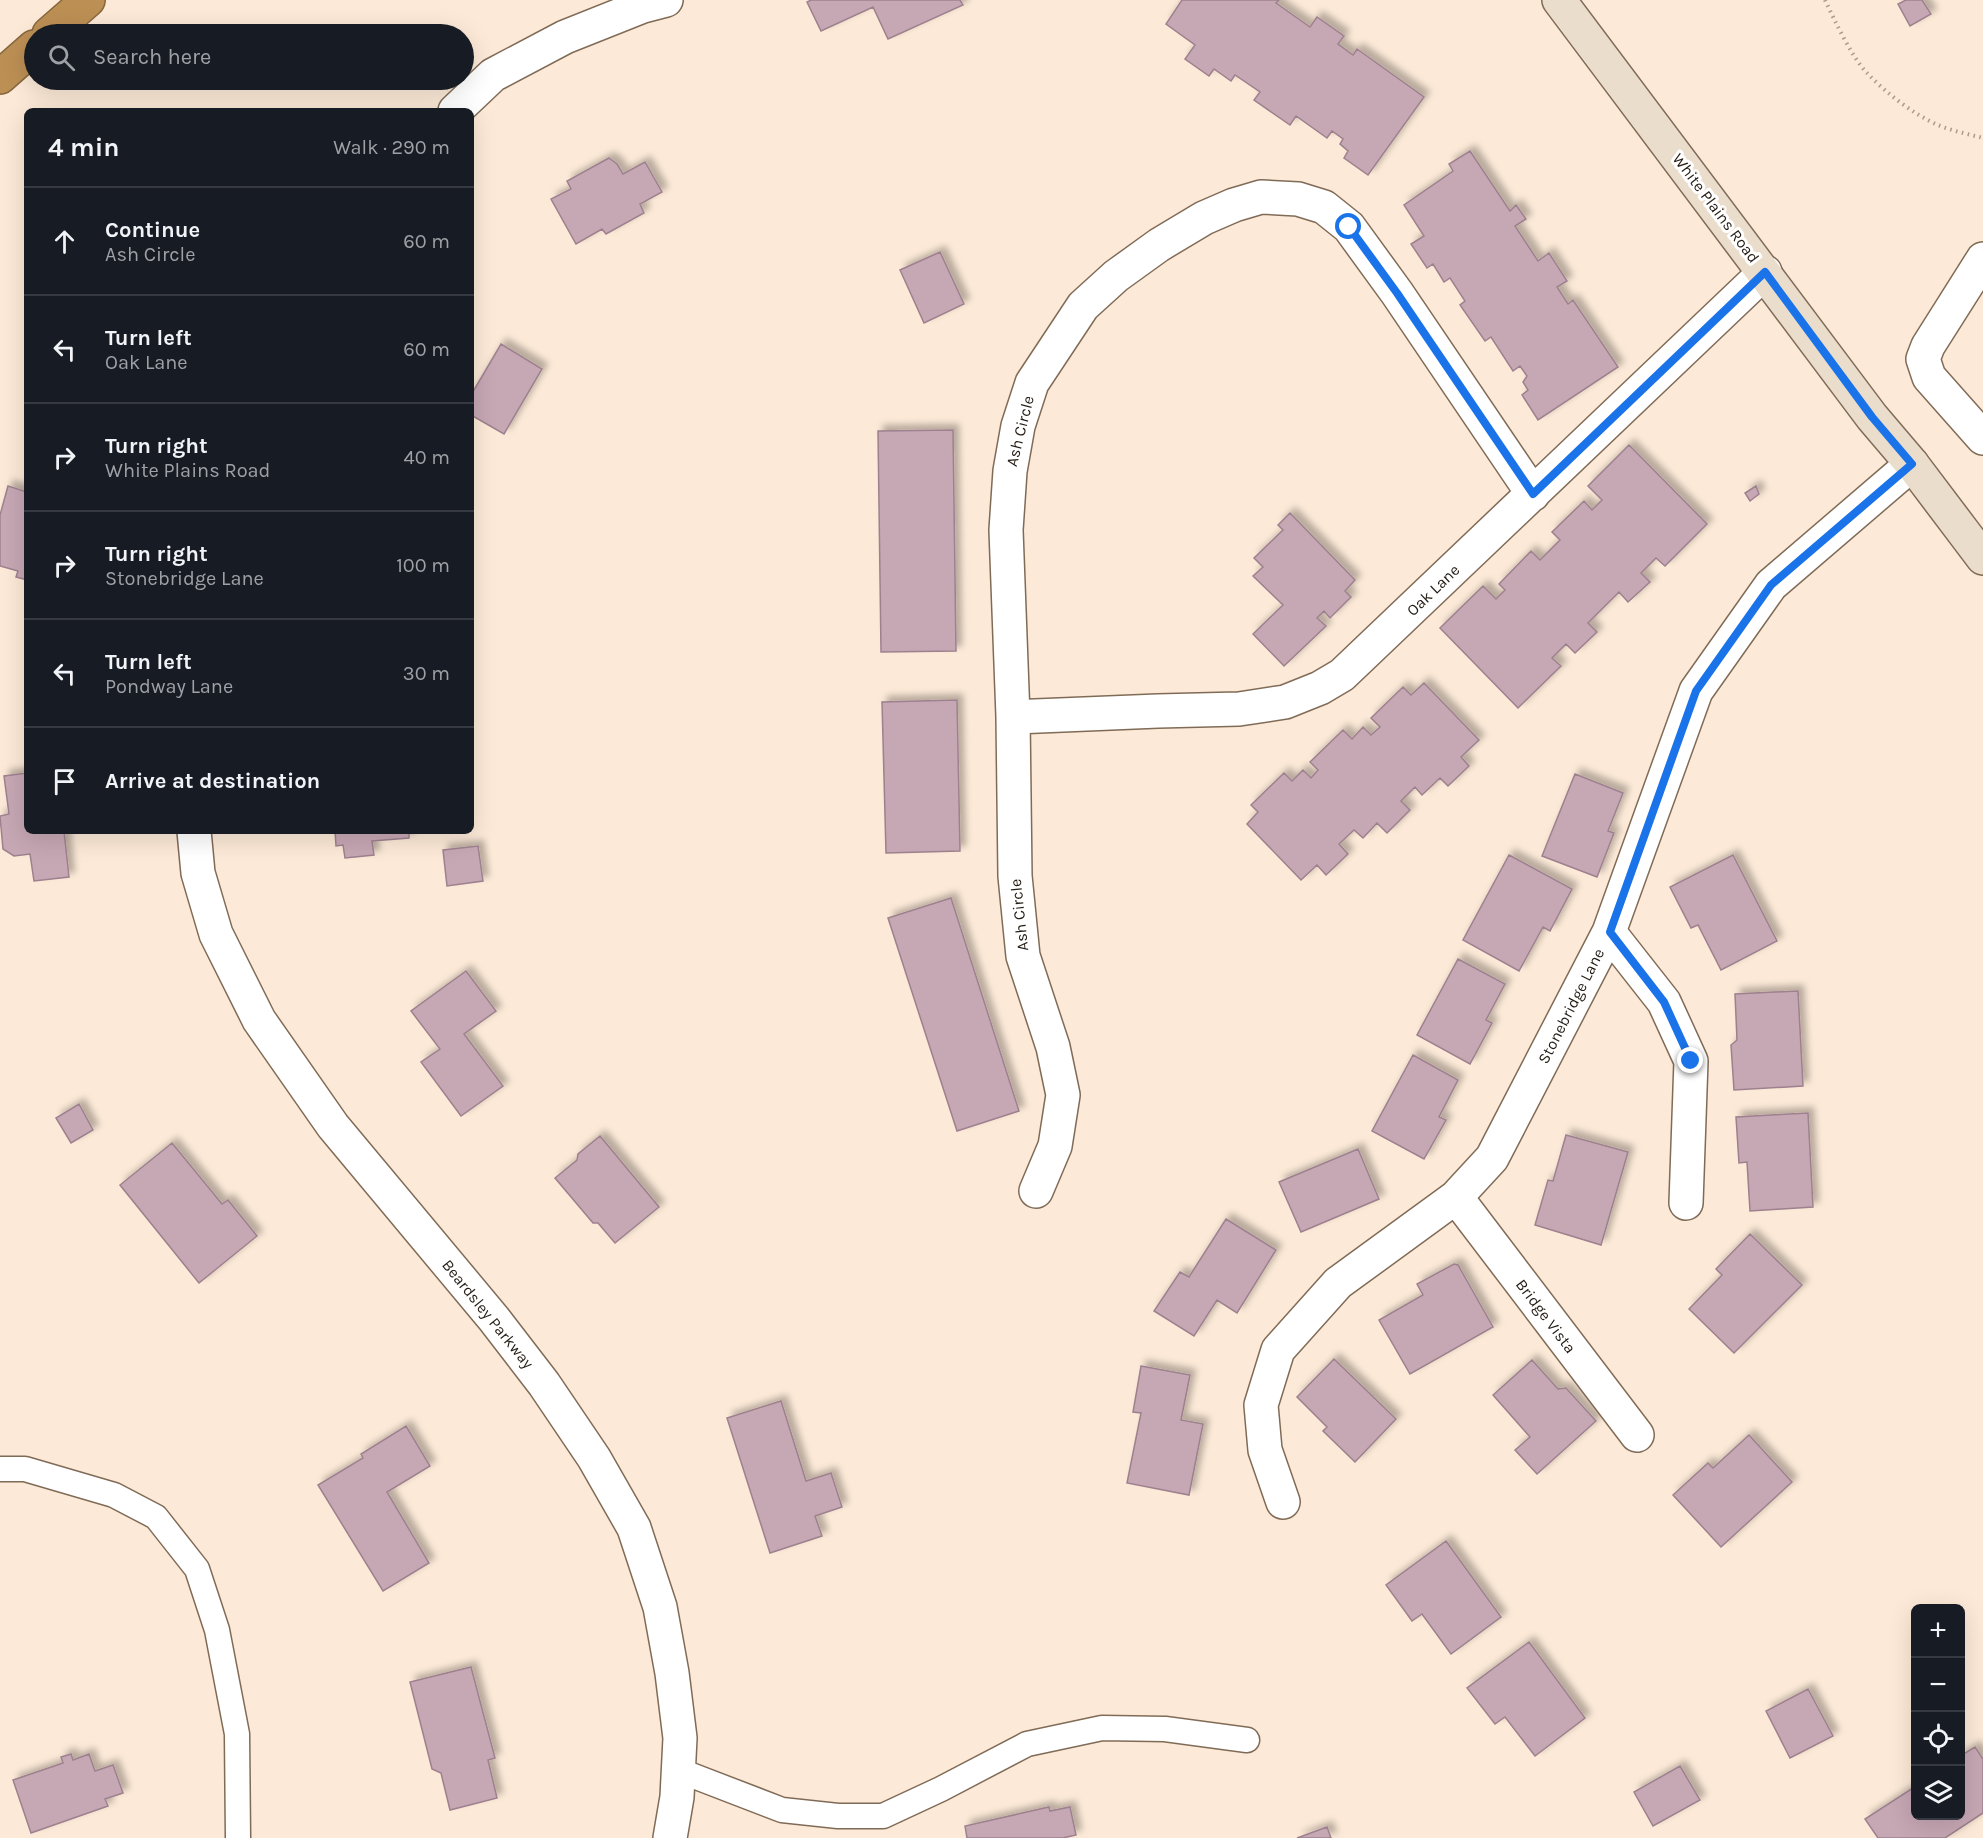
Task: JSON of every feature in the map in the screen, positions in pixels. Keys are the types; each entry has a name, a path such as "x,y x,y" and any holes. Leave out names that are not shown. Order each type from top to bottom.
{"highway":[{"path":"60,24 88,0"},
{"path":"0,77 24,56"}],"main road":[{"name":"White Plains Road","path":"1559,0 1872,417 1978,542"}],"street":[{"path":"458,108 493,75 565,37 643,6 666,0"},
{"name":"Ash Circle","path":"1036,1191 1055,1146 1063,1095 1053,1047 1023,956 1015,876 1013,717 1006,530 1009,483 1018,426 1032,383 1083,306 1116,276 1177,234 1204,218 1234,205 1261,197 1298,199 1324,207 1349,227 1397,293 1533,494"},
{"path":"1983,259 1928,346 1923,359 1929,377 1983,438"},
{"name":"Oak Lane","path":"1013,717 1239,709 1285,702 1320,688 1342,675 1765,272"},
{"name":"Stonebridge Lane","path":"1282,1502 1265,1450 1261,1405 1278,1350 1338,1283 1456,1197 1492,1158 1610,932 1696,691 1771,585 1912,464"},
{"name":"Beardsley Parkway","path":"194,834 198,873 216,934 259,1020 333,1126 494,1319 544,1384 594,1458 634,1528 660,1607 672,1672 680,1738 677,1797 670,1838"},
{"path":"1610,932 1664,1002 1691,1061 1686,1203"},
{"name":"Bridge Vista","path":"1456,1197 1637,1435"}],"lane":[{"path":"0,1469 25,1468 114,1495 156,1517 196,1569 217,1630 237,1734 238,1838"},
{"path":"678,1770 782,1810 838,1816 882,1816 941,1789 1027,1744 1102,1728 1165,1729 1247,1740"}],"path":[{"path":"1825,0 1846,41 1866,72 1879,84 1903,104 1937,125 1983,138"}],"building":[{"path":"811,0 960,0 963,5 888,39 873,7 821,31 807,2"},
{"path":"1182,0 1279,0 1276,3 1310,27 1317,17 1344,36 1338,44 1353,55 1357,49 1424,97 1368,175 1344,158 1348,151 1340,144 1343,139 1332,131 1327,138 1296,116 1290,125 1254,100 1260,92 1235,75 1231,81 1214,69 1209,76 1185,59 1195,45 1166,24"},
{"path":"1906,0 1922,0 1931,14 1910,26 1898,4"},
{"path":"1470,151 1510,211 1516,205 1526,219 1515,226 1538,261 1549,253 1567,281 1557,287 1568,304 1573,300 1618,367 1538,420 1522,395 1528,390 1523,382 1527,376 1520,366 1513,371 1491,337 1485,341 1460,305 1465,301 1450,278 1444,282 1433,264 1427,268 1411,244 1424,236 1404,205 1453,171 1449,164"},
{"path":"609,158 617,164 623,174 645,162 662,192 640,204 644,213 606,234 602,229 576,244 551,199 571,189 567,181"},
{"path":"940,252 964,304 924,323 900,270"},
{"path":"501,344 542,369 504,434 474,417 474,390"},
{"path":"953,430 956,651 881,652 878,431"},
{"path":"1629,445 1707,524 1665,566 1656,558 1641,573 1650,582 1628,602 1619,592 1588,623 1597,632 1575,653 1566,644 1552,658 1561,666 1518,708 1440,628 1483,586 1496,599 1505,590 1499,584 1531,551 1540,560 1560,540 1552,532 1584,501 1592,510 1602,500 1588,486"},
{"path":"8,486 24,491 24,579 16,577 18,571 0,566 0,515"},
{"path":"1756,486 1759,494 1750,501 1745,493"},
{"path":"1290,513 1355,580 1345,591 1351,597 1330,618 1324,611 1317,618 1326,626 1284,666 1253,634 1283,605 1253,576 1263,567 1254,558 1283,530 1278,525"},
{"path":"1424,683 1479,740 1461,757 1469,766 1448,786 1440,778 1422,795 1415,787 1401,801 1410,810 1387,833 1377,823 1363,838 1354,830 1339,844 1348,854 1326,875 1317,865 1301,880 1247,824 1258,812 1251,805 1284,773 1292,781 1303,770 1311,778 1318,770 1310,762 1343,730 1352,739 1363,727 1371,735 1380,727 1371,718 1403,687 1411,695"},
{"path":"957,700 960,851 886,853 882,702"},
{"path":"24,773 24,834 64,834 69,877 34,881 30,854 14,856 3,849 0,816 9,814 4,776"},
{"path":"1575,774 1623,793 1608,831 1614,833 1597,877 1542,856"},
{"path":"335,834 409,834 409,838 372,841 374,855 345,858 343,845 336,846"},
{"path":"478,846 483,881 447,886 443,850"},
{"path":"1509,855 1572,889 1550,931 1543,927 1519,971 1463,940"},
{"path":"1733,855 1777,941 1721,970 1698,925 1691,928 1670,887"},
{"path":"951,898 1019,1111 957,1131 888,918"},
{"path":"1458,959 1505,984 1486,1020 1492,1023 1470,1064 1417,1035"},
{"path":"466,971 496,1011 464,1034 503,1086 461,1116 421,1062 440,1049 411,1011"},
{"path":"1798,991 1803,1086 1734,1090 1731,1045 1737,1040 1735,994"},
{"path":"1413,1055 1458,1080 1439,1117 1446,1120 1424,1159 1372,1131"},
{"path":"79,1104 93,1130 71,1143 56,1118"},
{"path":"1808,1113 1813,1207 1750,1211 1747,1162 1739,1163 1736,1117"},
{"path":"1566,1135 1628,1152 1601,1245 1535,1225 1548,1180 1553,1181"},
{"path":"600,1136 659,1207 615,1243 598,1223 593,1223 555,1178 577,1160 578,1154"},
{"path":"172,1143 222,1204 228,1200 257,1236 199,1283 120,1185"},
{"path":"1358,1149 1379,1199 1301,1232 1279,1182"},
{"path":"1226,1219 1276,1250 1237,1313 1217,1300 1194,1336 1154,1311 1180,1272 1189,1277"},
{"path":"1750,1234 1802,1285 1734,1353 1689,1309 1722,1275 1716,1269"},
{"path":"1454,1264 1458,1265 1493,1327 1410,1374 1379,1320 1423,1295 1417,1284"},
{"path":"1334,1359 1396,1419 1355,1462 1323,1431 1327,1427 1297,1397"},
{"path":"1532,1360 1558,1389 1566,1388 1596,1421 1537,1474 1515,1450 1530,1437 1493,1395"},
{"path":"1141,1366 1190,1375 1181,1420 1203,1424 1189,1495 1127,1483 1141,1413 1133,1412"},
{"path":"781,1401 806,1481 831,1473 842,1507 815,1516 822,1536 770,1553 727,1418"},
{"path":"406,1426 430,1466 387,1492 429,1563 383,1591 318,1485 363,1458 361,1454"},
{"path":"1749,1435 1792,1482 1721,1547 1673,1495 1708,1463 1713,1468"},
{"path":"1446,1541 1501,1617 1451,1654 1422,1614 1412,1621 1386,1585"},
{"path":"1529,1642 1585,1718 1535,1756 1505,1717 1495,1724 1467,1688"},
{"path":"471,1667 495,1758 488,1760 497,1798 450,1810 441,1773 432,1769 410,1682"},
{"path":"1808,1689 1833,1736 1790,1758 1766,1711"},
{"path":"1975,1747 1983,1759 1983,1813 1945,1838 1878,1838 1865,1819 1911,1789 1911,1820 1965,1820 1965,1753"},
{"path":"71,1754 73,1760 89,1754 95,1771 113,1765 123,1793 105,1799 108,1806 31,1833 13,1780 63,1763 61,1757"},
{"path":"1680,1766 1700,1800 1653,1826 1634,1792"},
{"path":"1049,1807 1050,1811 1070,1807 1076,1835 1063,1838 967,1838 965,1826"},
{"path":"1327,1827 1331,1838 1297,1838"}],"route":[{"path":"1349,227 1397,293 1533,494 1765,272 1872,417 1912,464 1771,585 1696,691 1610,932 1664,1002 1691,1061"}]}
